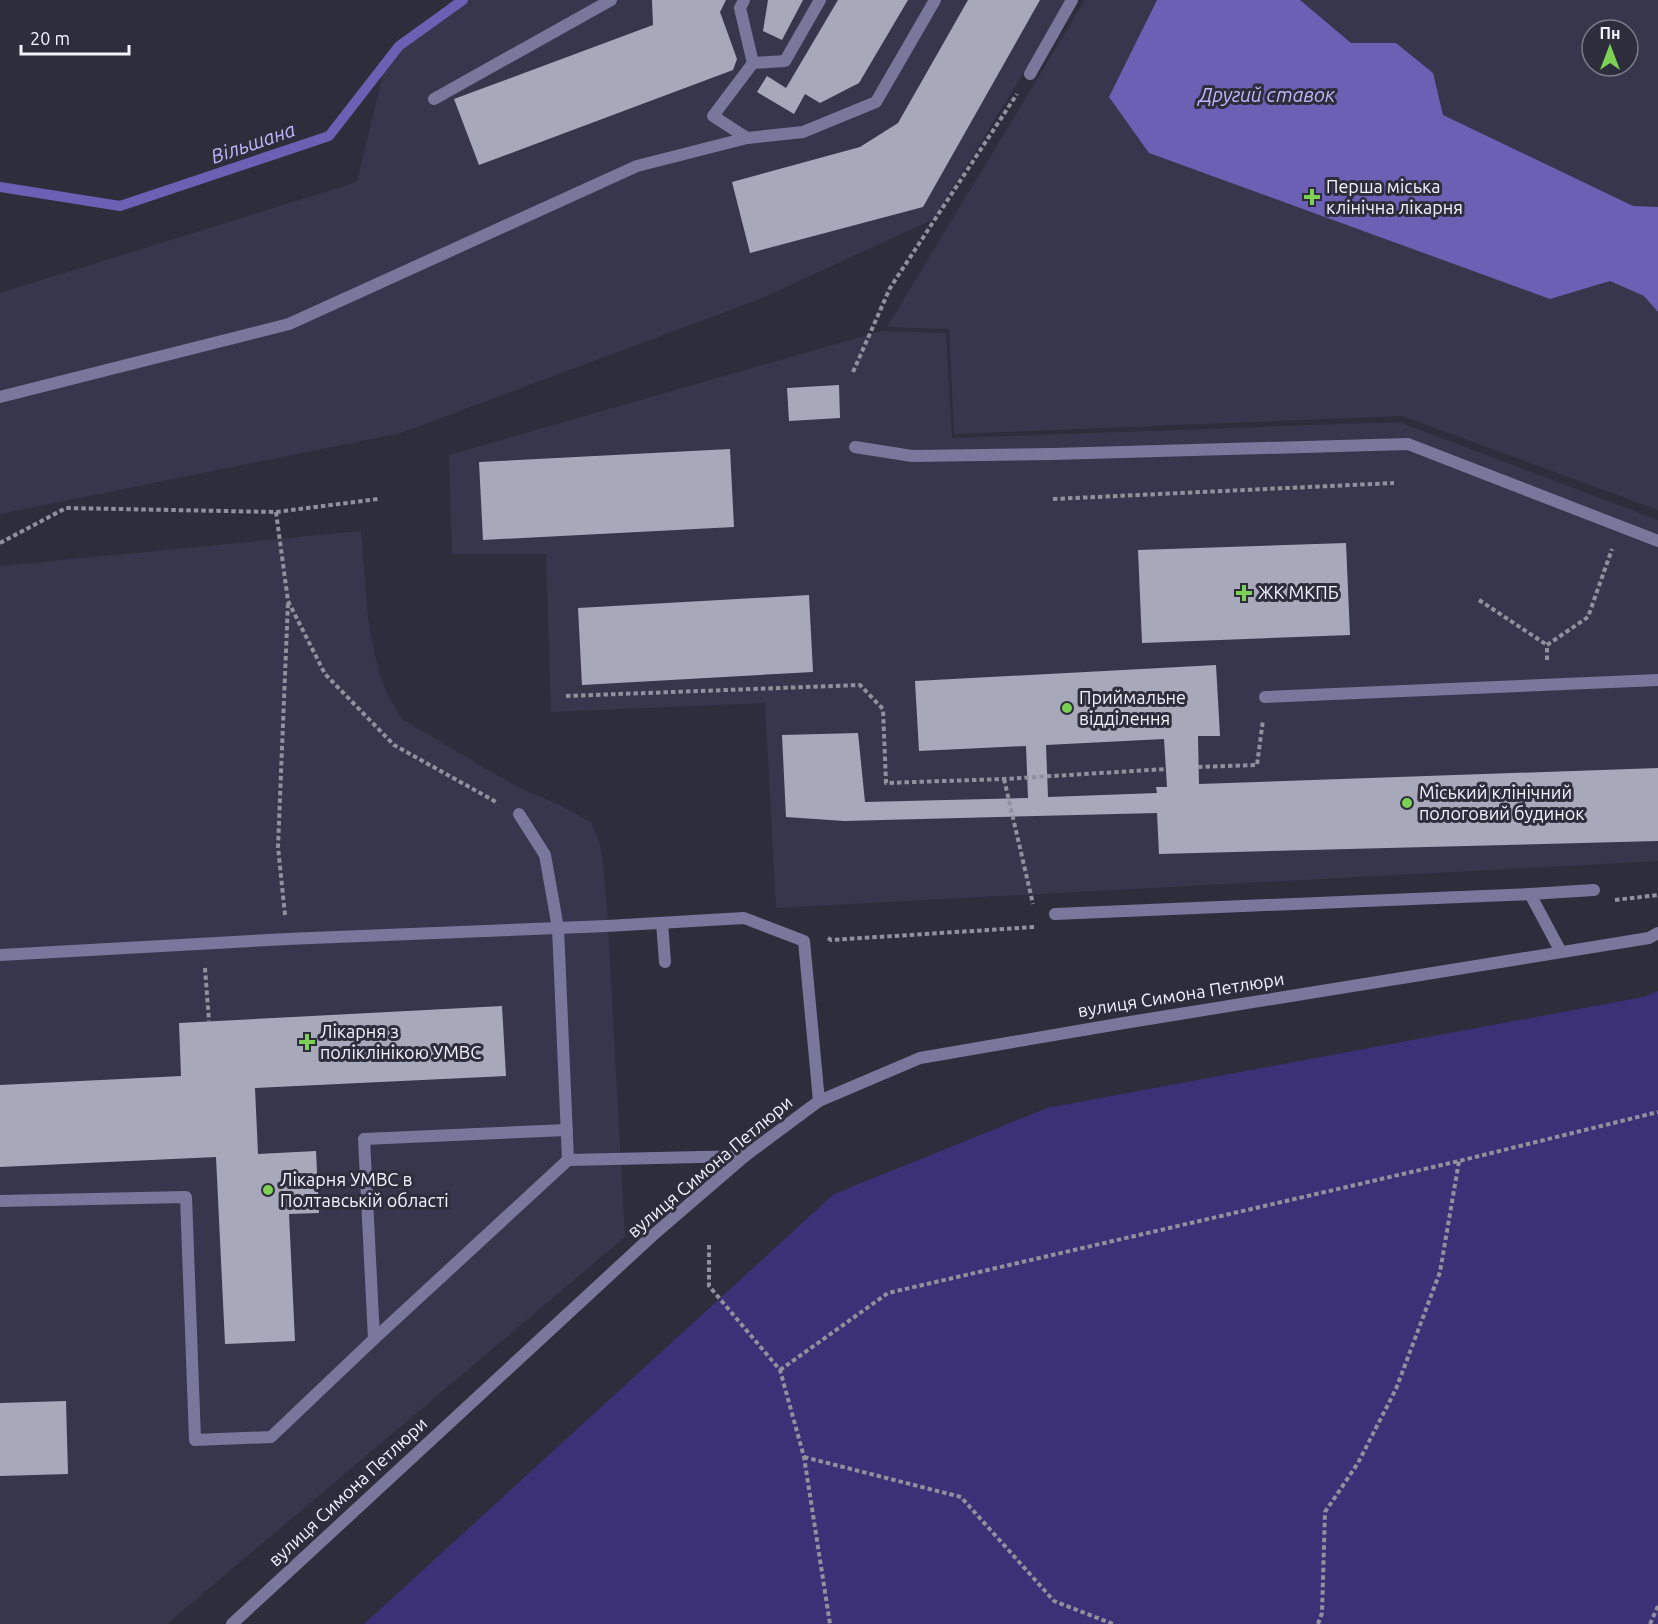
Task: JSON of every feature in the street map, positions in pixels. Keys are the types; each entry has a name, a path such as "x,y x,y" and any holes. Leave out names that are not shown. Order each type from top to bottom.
{"street":[{"path":"434,99 611,0"},
{"path":"744,0 740,8 753,63"},
{"path":"747,138 713,116 753,63 784,61 820,0"},
{"path":"0,397 289,324 637,166 747,138 803,132 876,102 935,0"},
{"path":"1030,74 1072,0"},
{"path":"855,447 912,456 1408,444 1658,541"},
{"path":"1265,697 1658,680"},
{"path":"519,814 545,855 558,928 568,1160"},
{"path":"1055,914 1594,890"},
{"path":"1530,894 1561,952"},
{"path":"0,955 204,943 744,918 804,941 819,1101"},
{"path":"662,923 665,962"},
{"name":"вулиця Симона Петлюри","path":"231,1624 652,1236 745,1156 819,1101 920,1058 1649,938 1658,933"},
{"path":"374,1339 364,1139 567,1130"},
{"path":"0,1201 186,1197 195,1440 271,1437 568,1160 745,1156"}],"path":[{"path":"853,372 890,288 1030,74"},
{"path":"1053,499 1394,483"},
{"path":"0,543 66,508 276,512 378,499"},
{"path":"276,512 288,602 278,847 287,939"},
{"path":"1547,645 1588,617 1620,526"},
{"path":"1479,600 1547,645"},
{"path":"288,602 324,674 394,745 519,814"},
{"path":"1545,685 1547,645"},
{"path":"566,696 860,684 883,709 886,783 1004,779 1166,769"},
{"path":"1198,767 1257,765 1265,697"},
{"path":"1004,779 1034,905"},
{"path":"1608,901 1658,895"},
{"path":"820,935 831,940 1038,926"},
{"path":"204,943 210,1021"},
{"path":"780,1370 888,1293 1459,1161 1658,1112"},
{"path":"1318,1624 1322,1614 1325,1512 1358,1463 1396,1389 1440,1272 1459,1161"},
{"path":"709,1245 709,1286 780,1370 804,1457 830,1624"},
{"path":"804,1457 961,1497 1054,1601 1113,1624"},
{"path":"1650,1624 1658,1606"}],"shaded area":[{"path":"453,0 1068,0 934,219 760,299 401,433 0,514 0,293 357,182 388,53"},
{"name":"Перша міська клінічна лікарня","path":"1085,0 1658,0 1658,510 1402,416 954,434 949,329 887,327"},
{"path":"881,331 946,333 952,438 1399,422 1658,520 1658,861 776,908 765,703 551,712 546,554 452,554 449,455"},
{"name":"Лікарня з поліклінікою УМВС","path":"361,531 372,641 379,672 388,696 402,719 526,791 558,804 591,822 600,844 607,908 625,1237 167,1624 0,1624 0,566"},
{"path":"1658,991 1658,1624 364,1624 834,1194 1047,1108 1643,997"}],"water":[{"name":"Другий ставок","path":"1157,0 1300,0 1351,43 1396,43 1433,73 1443,115 1633,206 1658,207 1658,312 1644,296 1610,281 1550,299 1149,153 1109,97"}],"building":[{"path":"652,0 726,0 720,12 737,59 733,70 479,165 454,99 653,25"},
{"path":"768,0 803,0 782,40 763,31"},
{"path":"838,0 908,0 859,83 820,103 805,94 794,114 757,92 767,76 786,88"},
{"path":"968,0 1040,0 923,207 750,253 732,182 860,147 898,123"},
{"path":"839,385 840,418 789,421 787,388"},
{"path":"730,449 734,527 483,540 479,462"},
{"name":"ЖК МКПБ","path":"1346,543 1350,635 1142,643 1138,550"},
{"path":"809,595 813,672 582,685 578,608"},
{"path":"1216,665 1220,736 1198,736 1199,784 1658,768 1658,841 1159,854 1157,813 844,821 786,817 782,735 858,733 865,802 1028,798 1026,746 919,751 915,681","holes":["1164,739 1167,787 1156,787 1157,793 1048,797 1046,745"]},
{"name":"Лікарня УМВС в Полтавській області","path":"502,1006 506,1076 255,1088 258,1154 316,1151 319,1213 289,1214 295,1341 225,1344 216,1157 0,1167 0,1085 181,1076 179,1023"},
{"path":"66,1401 68,1474 0,1476 0,1403"}],"waterway":[{"name":"Вільшана","path":"0,187 120,206 329,136 399,46 463,0"}],"place":[{"name":"Перша міська клінічна лікарня","path":"1312,197"},
{"name":"ЖК МКПБ","path":"1244,593"},
{"name":"Приймальне відділення","path":"1067,708"},
{"name":"Міський клінічний пологовий будинок","path":"1407,803"},
{"name":"Лікарня з поліклінікою УМВС","path":"307,1042"},
{"name":"Лікарня УМВС в Полтавській області","path":"268,1190"}]}
